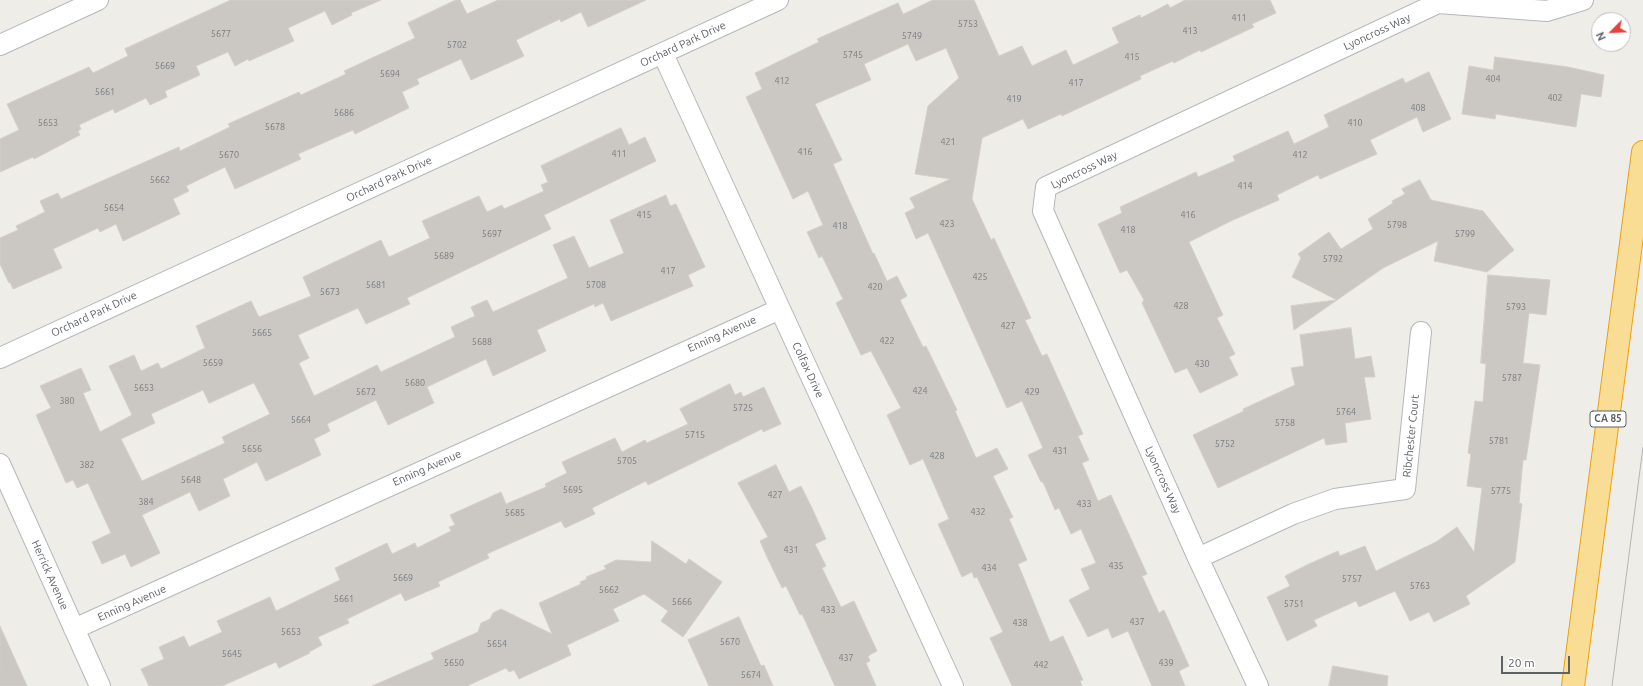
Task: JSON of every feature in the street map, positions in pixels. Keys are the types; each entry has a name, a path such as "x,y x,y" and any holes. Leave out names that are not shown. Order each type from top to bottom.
{"highway":[{"name":"CA 85","path":"1573,686 1643,152"}],"street":[{"path":"0,44 98,0"},
{"name":"Orchard Park Drive","path":"0,358 778,0"},
{"name":"Lyoncross Way","path":"1258,686 1198,558 1043,211 1046,186 1438,3 1547,11 1583,0"},
{"name":"Colfax Drive","path":"663,54 953,686"},
{"name":"Enning Avenue","path":"74,629 780,309"},
{"name":"Ribchester Court","path":"1198,558 1293,514 1335,499 1405,489 1421,332"},
{"name":"Herrick Avenue","path":"0,464 100,686"}],"building":[{"path":"231,0 381,0 351,13 352,15 332,25 325,11 288,28 294,41 249,61 248,59 235,66 228,52 196,66 200,75 165,91 167,97 150,105 146,98 115,113 113,109 79,125 81,129 78,131 80,135 34,159 33,157 0,172 0,139 19,130 7,104 89,67 93,73 128,56 125,49"},
{"path":"456,0 460,0 467,14 498,0 646,0 588,27 581,12 561,22 560,19 516,40 524,56 471,80 461,59 417,79 419,84 402,92 409,108 355,134 353,130 298,154 301,159 235,189 225,167 186,186 189,191 173,199 180,214 123,241 116,224 100,232 98,228 53,249 62,268 13,289 10,282 9,283 0,264 0,238 18,230 16,226 45,212 40,201 58,193 61,199 179,147 180,151 230,127 228,124 299,92 301,95 346,74 344,71 415,38 408,23"},
{"path":"933,0 974,0 999,56 1022,46 1032,66 1066,50 1073,65 1119,43 1112,28 1140,15 1141,18 1168,4 1170,8 1185,0 1270,0 1276,13 1252,24 1254,27 1201,52 1200,50 1174,63 1173,61 1140,76 1141,79 1062,116 1061,114 1028,129 1023,119 982,138 972,199 991,240 994,238 1031,318 1025,320 1042,356 1047,354 1083,434 1078,436 1089,460 1082,463 1098,501 1111,495 1147,574 1142,576 1159,613 1164,610 1189,666 1179,671 1185,686 1152,686 1128,631 1112,638 1108,628 1088,637 1069,600 1090,589 1081,569 1096,563 1081,529 1071,534 1059,508 1055,510 1043,482 1041,482 1028,455 1043,448 1022,401 1007,408 928,233 916,239 905,213 915,208 910,198 950,179 915,174 928,106 959,78 946,48 916,61 908,44 864,64 871,80 815,104 842,160 833,164 873,254 874,253 887,281 897,276 907,296 900,300 923,347 926,346 957,410 955,411 976,458 997,448 1008,469 993,476 1013,517 1009,519 1027,560 1018,564 1050,642 1063,636 1083,680 1080,681 1082,686 1012,686 990,638 1003,632 977,577 974,578 972,572 962,577 938,524 949,519 923,459 910,465 887,415 901,408 871,351 861,355 836,303 843,299 822,256 819,258 807,232 823,225 808,191 793,199 746,97 762,89 755,73 819,42 817,39 898,3 903,14"},
{"path":"1495,57 1568,67 1604,75 1601,97 1581,94 1576,127 1496,114 1495,119 1462,114 1469,66 1493,70"},
{"path":"1429,72 1451,119 1423,132 1417,117 1370,140 1377,154 1320,179 1318,175 1277,195 1279,200 1233,220 1189,242 1223,315 1217,318 1235,354 1229,357 1238,375 1200,393 1187,368 1175,373 1142,303 1144,300 1127,270 1120,273 1098,224 1122,213 1120,207 1196,172 1198,177 1235,161 1233,156 1288,131 1294,144 1329,127 1324,115 1403,78 1405,83"},
{"path":"621,128 629,145 645,137 656,161 544,215 551,229 407,298 410,304 366,324 358,308 298,335 309,358 299,363 314,396 377,365 381,372 455,337 451,327 475,316 471,307 487,300 493,312 568,278 553,245 574,236 589,268 624,253 610,220 666,195 670,206 676,204 705,267 688,275 693,286 611,321 603,303 595,307 594,304 556,321 537,330 546,351 493,376 486,359 427,387 434,403 388,425 376,400 327,424 330,431 314,439 321,455 266,481 257,462 223,479 230,496 199,511 190,492 142,515 160,553 131,567 125,554 102,564 92,542 111,533 88,483 77,488 73,480 66,483 36,415 51,408 40,386 81,368 91,390 83,393 100,432 132,415 109,366 134,355 141,371 158,363 161,369 205,348 196,326 251,301 259,317 311,296 303,277 381,240 389,257 430,238 422,221 479,196 487,212 502,205 504,209 544,191 541,185 548,182 541,166","holes":["254,383 270,414 222,437 225,443 142,481 121,439 155,423 151,414 203,390 209,403"]},
{"path":"1420,180 1431,200 1483,211 1514,250 1487,272 1434,261 1438,241 1383,268 1337,300 1292,277 1301,258 1298,254 1329,232 1341,249 1373,229 1368,219 1393,203 1392,201 1405,194 1402,189"},
{"path":"1488,275 1550,280 1546,315 1529,313 1523,363 1540,365 1526,460 1523,460 1519,503 1522,504 1515,562 1466,596 1470,604 1434,622 1429,612 1410,621 1395,591 1359,607 1356,601 1314,620 1317,626 1287,641 1267,597 1290,586 1285,576 1309,564 1338,551 1340,556 1365,546 1376,571 1436,542 1457,527 1474,552 1482,488 1467,486 1471,454 1468,453 1475,401 1483,402 1486,364 1481,363"},
{"path":"1337,300 1294,330 1291,306"},
{"path":"1351,328 1355,359 1371,356 1375,377 1364,377 1371,419 1345,423 1347,442 1326,445 1324,438 1218,488 1193,435 1244,411 1243,409 1295,385 1291,368 1304,366 1300,335"},
{"path":"730,384 735,395 741,392 743,397 764,387 781,424 763,432 762,429 648,485 646,481 592,508 595,514 565,528 561,521 489,553 487,554 489,558 438,582 440,586 405,601 401,593 347,619 349,623 318,637 322,645 309,652 310,653 279,668 276,662 222,686 149,686 141,669 164,659 159,647 184,636 189,647 222,632 217,621 270,597 276,611 340,580 335,568 387,543 392,554 415,543 417,548 451,531 449,527 455,525 450,515 501,492 506,504 546,487 545,484 567,473 562,462 615,438 622,452 645,440 647,443 688,424 680,409"},
{"path":"776,465 789,492 801,486 826,539 815,544 826,566 822,568 841,607 854,601 877,651 868,656 870,661 866,663 876,686 835,686 802,614 800,615 786,586 782,588 767,557 760,541 768,537 738,483"},
{"path":"652,541 686,564 689,559 722,582 683,637 661,621 668,611 644,594 613,609 619,621 567,645 571,655 519,679 514,670 509,672 506,668 467,686 372,686 434,659 431,653 478,632 481,623 490,619 493,613 501,609 552,634 539,603 581,584 580,582 587,579 586,577 606,569 604,566 616,560 651,562"},
{"path":"739,617 761,666 764,665 773,686 709,686 688,640"},
{"path":"0,626 27,686 0,686"},
{"path":"1333,666 1388,676 1387,686 1329,686"}],"tram line":[{"path":"1612,686 1643,447"}]}
